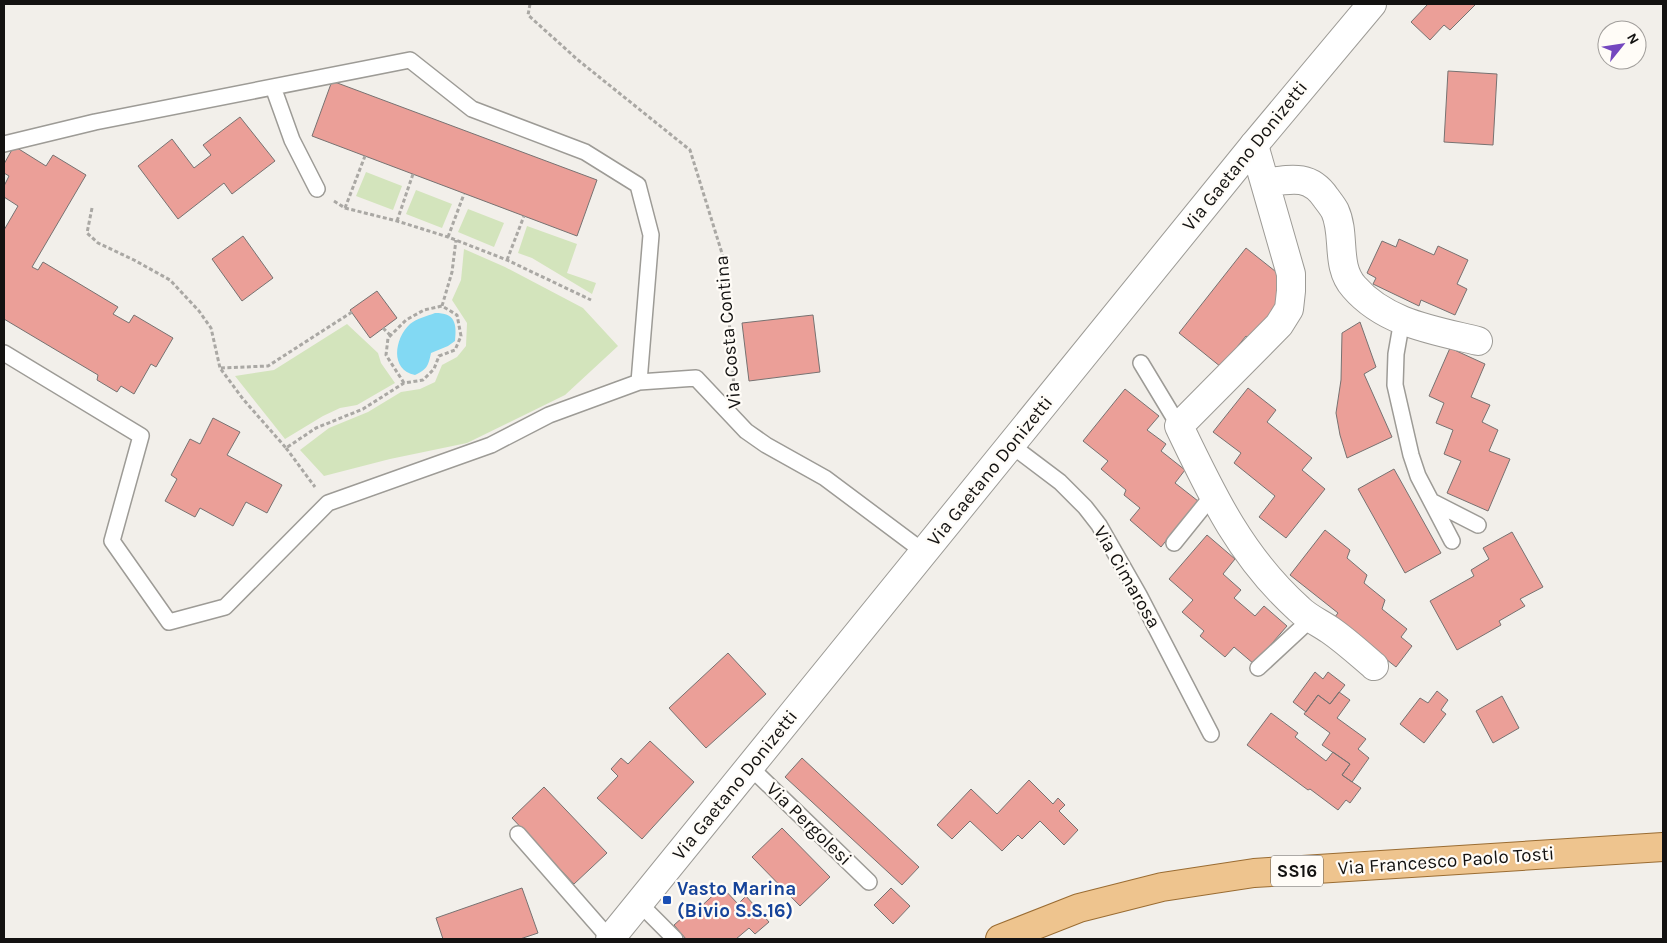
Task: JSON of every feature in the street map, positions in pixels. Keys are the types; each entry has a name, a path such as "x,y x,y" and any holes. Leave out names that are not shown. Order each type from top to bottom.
{"main road":[{"name":"Via Francesco Paolo Tosti","path":"1000,939 1079,908 1162,887 1254,873 1663,847"}],"street":[{"name":"Via Gaetano Donizetti","path":"610,939 1254,145 1372,4"},
{"path":"1254,145 1291,274 1292,291 1289,309 1279,325 1265,340 1179,426 1212,496 1246,552 1300,611 1336,634 1374,666"},
{"path":"1265,183 1290,179 1309,182 1321,190 1335,211 1346,275 1366,301 1387,314 1417,326 1478,340"}],"lane":[{"path":"4,144 95,122 410,60 472,109 585,152 638,185 651,236 639,382"},
{"path":"273,87 292,140 317,189"},
{"path":"1402,320 1396,354 1395,386 1411,455 1418,476 1452,542"},
{"path":"4,352 141,436 112,541 169,622 225,607 328,503 492,445 549,415 639,382 696,378 736,421"},
{"path":"1141,363 1179,426"},
{"name":"Via Costa Contina","path":"736,421 746,431 766,445 825,478 924,552"},
{"name":"Via Cimarosa","path":"1011,445 1060,482 1085,507 1098,525 1139,595 1211,734"},
{"path":"1174,543 1212,496"},
{"path":"1431,501 1478,525"},
{"path":"1258,668 1312,618"},
{"name":"Via Pergolesi","path":"750,767 868,882"},
{"path":"518,834 610,939"},
{"path":"640,903 675,939"}],"path":[{"name":"Via Costa Contina","path":"530,4 528,15 586,66 690,150 725,263 736,421"},
{"path":"345,208 365,156"},
{"path":"397,221 413,174"},
{"path":"317,189 345,208 397,221 456,240 506,260 590,300"},
{"path":"448,237 464,194"},
{"path":"92,208 87,233 98,243 170,280 199,311 211,328 220,368 243,399 286,448 328,503"},
{"path":"506,260 524,216"},
{"path":"442,306 452,272 456,240"},
{"path":"286,448 316,428 363,409 404,383 424,380 434,369 439,356 456,350 461,336 458,315 442,306 424,310 406,320 388,338 386,355 404,383"},
{"path":"220,368 268,366 352,312"},
{"path":"383,328 391,336"}],"green space":[{"path":"366,172 402,186 393,210 356,196"},
{"path":"416,190 452,204 442,228 406,214"},
{"path":"468,209 504,223 494,247 458,232"},
{"path":"527,226 577,244 567,273 596,283 592,294 532,258 518,253"},
{"path":"464,249 505,267 583,308 618,346 565,395 467,443 390,459 324,476 300,450 329,428 368,412 401,392 420,389 435,382 442,365 457,357 466,346 467,323 452,300 461,280"},
{"path":"347,324 378,353 381,363 395,383 357,405 340,408 323,416 285,439 235,376 274,370"}],"water":[{"path":"435,313 442,313 451,317 456,329 455,341 431,353 428,365 422,371 415,375 407,372 398,361 398,345 401,338 412,322"}],"building":[{"path":"1428,4 1476,4 1450,30 1444,25 1430,40 1411,22"},
{"path":"1448,71 1497,74 1493,145 1444,142"},
{"path":"332,81 597,180 577,236 312,136"},
{"path":"240,117 275,161 232,194 224,183 178,219 138,166 172,139 194,168 211,155 203,145"},
{"path":"14,146 46,166 53,155 86,175 32,267 38,270 43,262 118,307 113,314 129,323 134,315 173,338 156,367 151,364 134,394 121,386 117,392 97,380 98,375 4,319 4,230 18,206 4,197 4,186 9,176 4,173 4,164"},
{"path":"243,236 273,278 242,301 212,259"},
{"path":"1399,239 1434,255 1438,246 1468,260 1457,284 1467,289 1455,315 1421,300 1419,306 1373,284 1376,278 1367,273 1382,241 1396,247"},
{"path":"1246,248 1290,283 1254,343 1246,336 1221,367 1179,333"},
{"path":"377,291 397,318 370,338 350,310"},
{"path":"813,315 820,372 749,381 742,323"},
{"path":"1360,322 1376,367 1364,374 1392,437 1347,458 1336,413 1341,380 1342,333"},
{"path":"1450,348 1485,364 1471,397 1490,405 1482,422 1498,430 1489,451 1510,459 1488,511 1447,493 1461,461 1444,454 1453,430 1436,423 1444,403 1429,396"},
{"path":"1248,388 1276,410 1267,422 1312,458 1302,470 1325,489 1286,538 1259,517 1275,496 1234,463 1241,453 1213,432"},
{"path":"1125,389 1159,416 1147,430 1166,444 1161,451 1185,470 1175,483 1198,501 1161,547 1130,520 1140,508 1124,495 1126,490 1101,469 1108,461 1083,441"},
{"path":"213,418 240,432 227,455 282,485 267,513 246,502 233,526 200,508 195,517 165,501 177,479 171,475 190,439 200,444"},
{"path":"1394,469 1441,553 1405,573 1358,489"},
{"path":"1325,530 1350,550 1347,558 1367,575 1364,583 1385,600 1382,609 1407,629 1401,637 1412,646 1396,667 1334,618 1338,613 1290,575"},
{"path":"1512,532 1543,587 1520,599 1525,606 1499,621 1501,625 1457,650 1430,601 1474,576 1471,570 1489,559 1483,548"},
{"path":"1207,535 1235,559 1223,574 1241,590 1234,598 1255,616 1264,606 1287,626 1254,664 1234,647 1225,657 1200,636 1204,631 1182,612 1193,600 1169,579"},
{"path":"728,653 766,694 706,748 669,708"},
{"path":"1315,672 1323,679 1328,672 1345,685 1330,704 1318,695 1306,712 1293,702"},
{"path":"1437,691 1448,700 1441,710 1446,714 1424,743 1400,724 1420,698 1428,703"},
{"path":"1339,692 1350,700 1337,718 1366,739 1358,749 1369,758 1352,782 1342,775 1350,764 1322,745 1330,733 1304,714 1318,695 1330,704"},
{"path":"1502,696 1519,728 1493,743 1476,711"},
{"path":"1271,713 1298,733 1295,737 1326,761 1333,752 1350,764 1342,775 1361,788 1350,803 1346,800 1338,810 1247,745"},
{"path":"650,741 694,782 642,839 597,798 618,776 611,769 621,758 628,764"},
{"path":"802,758 919,867 902,885 785,777"},
{"path":"1029,780 1053,804 1058,798 1065,805 1059,811 1078,830 1064,845 1040,821 1022,839 1018,835 1002,851 970,821 952,839 937,825 971,789 997,814"},
{"path":"544,787 607,853 574,884 512,818"},
{"path":"782,828 830,877 800,906 752,857"},
{"path":"722,887 738,904 746,896 769,922 755,934 749,928 736,939 686,939 674,925 692,909 695,912"},
{"path":"522,888 538,933 520,939 443,939 436,918"},
{"path":"891,888 910,906 893,924 874,905"}],"place":[{"name":"Vasto Marina (Bivio S.S.16)","path":"667,900"}]}
